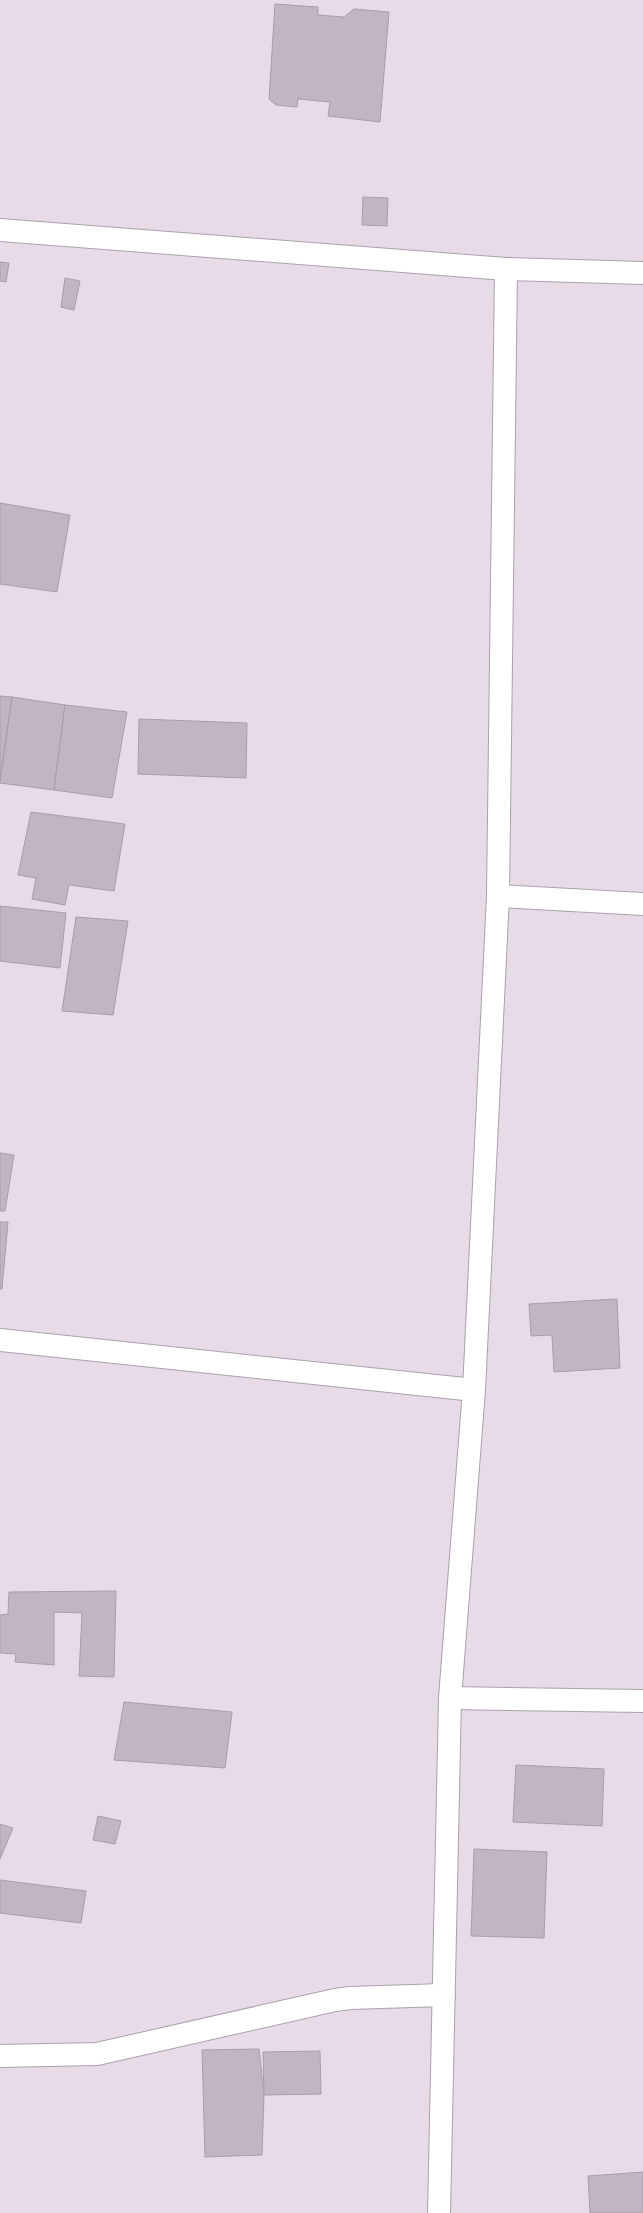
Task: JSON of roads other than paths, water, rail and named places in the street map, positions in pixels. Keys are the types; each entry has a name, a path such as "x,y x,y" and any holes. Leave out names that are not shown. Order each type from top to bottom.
{"street":[{"path":"0,230 506,269 643,273"},
{"path":"439,2213 450,1698 474,1390 498,896 506,269"},
{"path":"498,896 643,904"},
{"path":"0,1340 474,1390"},
{"path":"450,1698 643,1701"},
{"path":"0,2056 97,2054 335,2000 350,1998 444,1995"}]}
